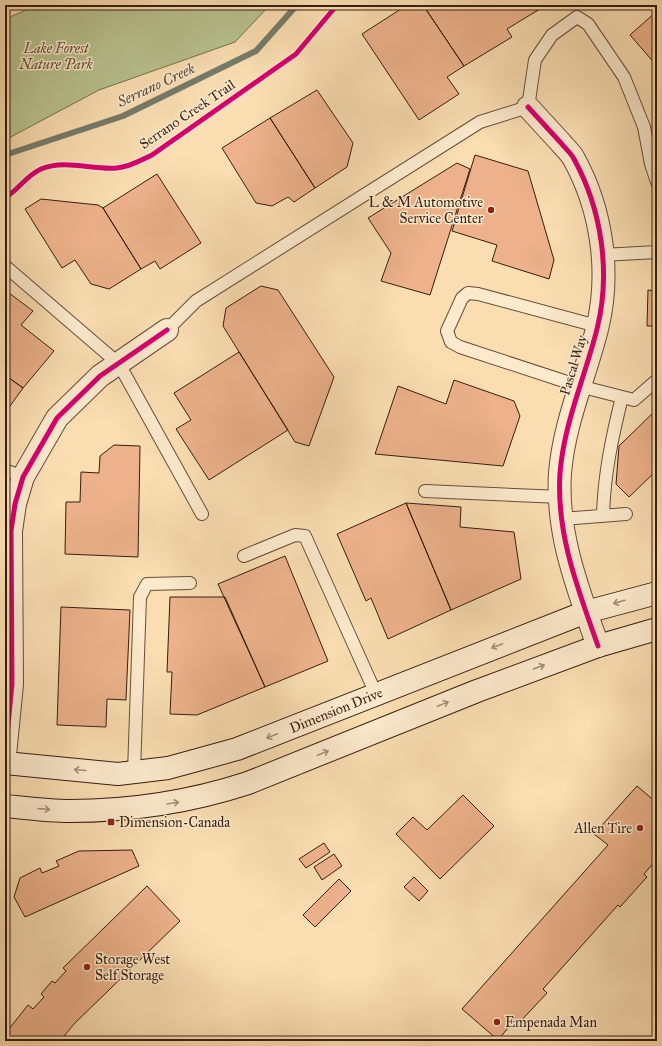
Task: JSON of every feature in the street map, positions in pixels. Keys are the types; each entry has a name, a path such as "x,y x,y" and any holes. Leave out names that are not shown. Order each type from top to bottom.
{"main road":[{"name":"Pascal Way","path":"528,107 574,158 592,200 601,239 602,287 597,326 568,421 560,473 562,519 569,564 598,646"},
{"path":"5,754 12,684 11,531 15,504 14,473 57,418 100,376 167,330"},
{"name":"Dimension Drive","path":"5,763 118,774 168,768 237,750 586,612 657,593"},
{"path":"5,806 67,811 120,810 175,803 210,796 248,783 477,691 598,646 657,629"}],"lane":[{"path":"167,330 196,301 480,122 528,107 535,60 552,35 577,17 588,24 624,77 644,126 651,164 657,182"},
{"path":"602,255 657,252"},
{"path":"5,266 119,364 202,514"},
{"path":"597,326 478,294 468,293 462,298 447,331 451,342 460,348 579,386 634,400 657,380"},
{"path":"603,516 604,483 609,450 622,397"},
{"path":"425,491 560,496"},
{"path":"562,519 626,514"},
{"path":"244,556 295,535 305,536 376,694"},
{"path":"134,772 140,597 148,584 190,583"}],"green space":[{"name":"Lake Forest Nature Park","path":"38,5 270,5 235,42 99,90 5,140 5,19"}],"building":[{"path":"407,5 423,5 464,66 447,77 459,94 419,120 362,34"},
{"path":"423,5 540,5 540,9 507,29 512,37 464,66"},
{"path":"657,11 657,66 630,35"},
{"path":"317,90 353,143 347,167 315,188 270,118"},
{"path":"270,118 315,188 294,202 288,197 272,206 256,203 222,148"},
{"path":"475,155 528,171 554,260 549,279 492,261 497,245 452,231"},
{"path":"457,163 470,169 430,295 381,281 391,253 368,218"},
{"path":"157,174 201,243 160,269 155,261 141,269 103,208"},
{"path":"41,199 98,205 103,208 141,269 109,289 91,284 75,260 62,268 25,209"},
{"path":"261,286 278,290 334,377 309,446 295,442 223,326 226,308"},
{"path":"5,290 33,311 21,325 54,351 23,388 5,375"},
{"path":"648,290 657,291 657,326 647,326"},
{"path":"239,352 288,430 209,480 176,429 191,420 174,393"},
{"path":"5,375 23,388 5,413"},
{"path":"454,380 514,401 520,416 503,466 375,454 398,386 446,404"},
{"path":"657,409 657,470 629,497 616,484 619,446"},
{"path":"114,445 140,446 138,557 65,554 66,502 80,502 81,472 99,473 100,456"},
{"path":"406,503 451,610 388,639 371,598 366,601 337,534"},
{"path":"406,503 461,507 460,527 514,532 521,579 451,610"},
{"path":"285,556 328,661 265,687 218,584"},
{"path":"170,597 225,597 265,687 197,715 170,714 172,672 167,672"},
{"path":"61,607 130,610 126,700 107,699 106,727 57,725"},
{"path":"637,786 657,803 657,859 644,874 647,877 620,907 618,905 543,989 547,993 518,1024 514,1021 498,1040 462,1009 608,845 594,834"},
{"path":"463,795 494,826 440,879 396,834 413,817 427,830"},
{"path":"324,843 330,852 306,868 299,859"},
{"path":"132,850 139,866 25,917 14,897 20,878 40,868 42,873 59,866 56,861 79,851"},
{"path":"334,854 342,866 322,880 314,867"},
{"path":"414,877 428,891 419,901 404,887"},
{"path":"339,879 351,891 315,927 303,915"},
{"path":"147,886 180,921 74,1024 60,1041 5,1041 5,1034 28,1005 33,1009 44,997 41,994 52,981 55,983 66,971 63,968"},
{"path":"453,1036 457,1041 445,1041"}],"waterway":[{"name":"Serrano Creek","path":"5,155 123,116 256,51 297,5"}],"cycle path":[{"name":"Serrano Creek Trail","path":"5,198 36,172 50,166 69,165 117,168 131,165 152,155 296,54 337,5"},
{"path":"528,107 574,159 584,179 591,199 601,242 603,264 601,308 592,347 570,418 562,454 560,473 561,518 565,540 576,582 598,646"},
{"path":"5,755 12,684 11,531 15,504 23,477 57,418 100,376 167,330"}],"place":[{"name":"L & M Automotive Service Center","path":"491,210"},
{"name":"Dimension-Canada","path":"111,822"},
{"name":"Allen Tire","path":"640,828"},
{"name":"Storage West Self Storage","path":"87,967"},
{"name":"Empenada Man","path":"497,1022"}]}
